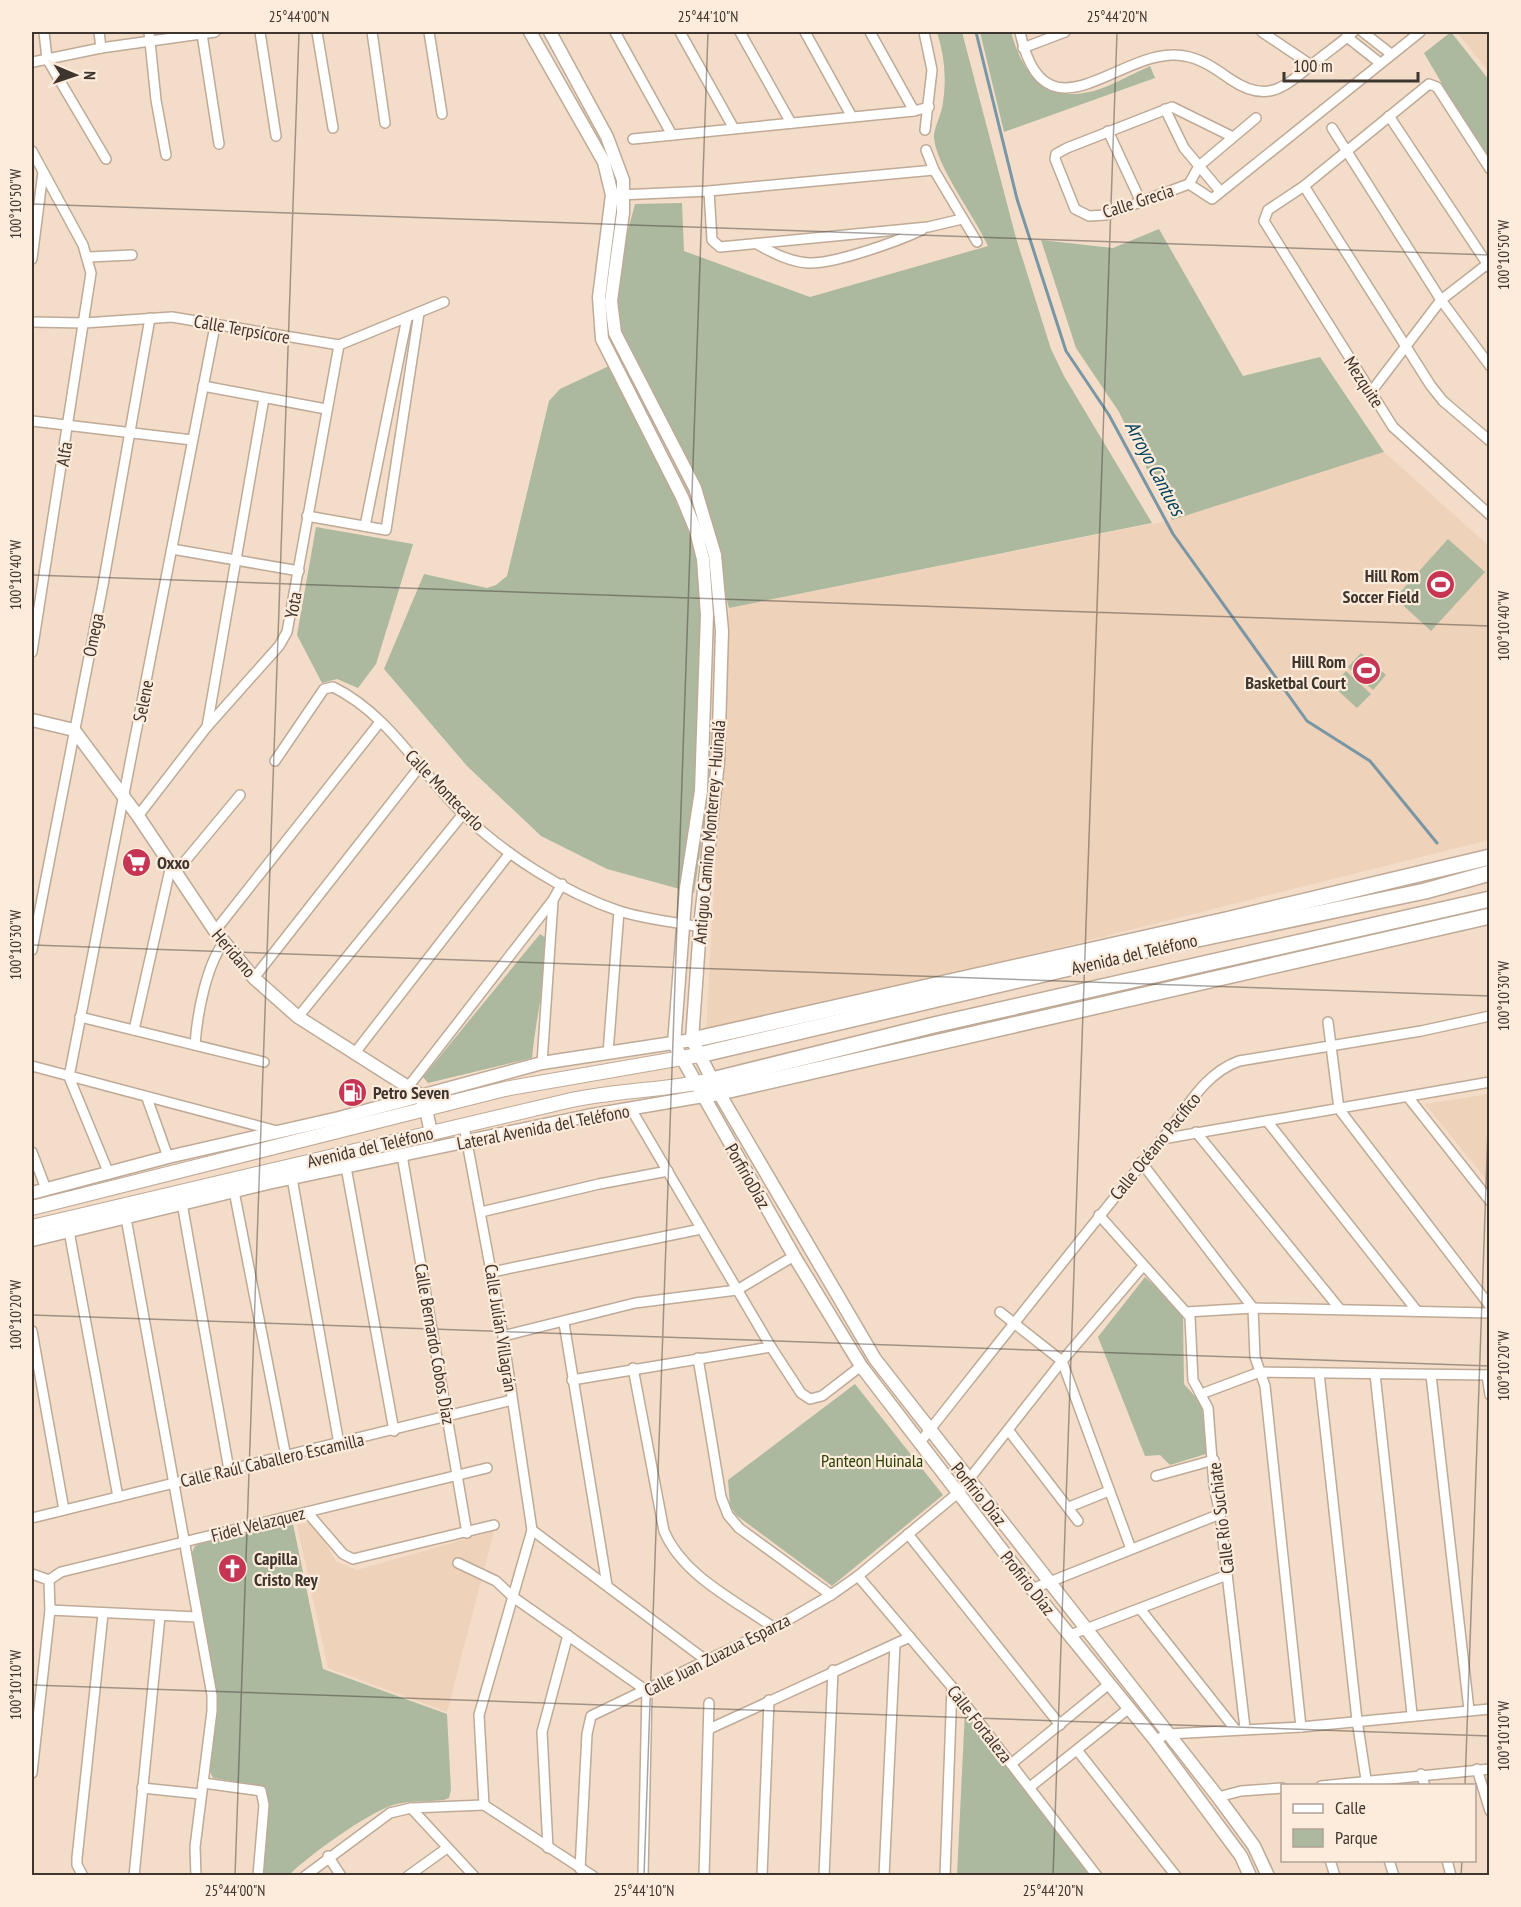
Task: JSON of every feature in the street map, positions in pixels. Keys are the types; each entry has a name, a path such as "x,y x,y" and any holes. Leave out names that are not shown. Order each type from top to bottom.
{"main road":[{"path":"1358,931 1345,899 1490,857"},
{"name":"Avenida del Teléfono","path":"32,1208 552,1079 680,1059 778,1037 893,1001 1345,899 1463,881 1490,873"},
{"path":"1463,881 1478,913"},
{"path":"715,1086 972,1033 1448,926 1478,913 1490,899"},
{"path":"699,1090 968,1017 1358,931 1445,909 1478,913"},
{"path":"1445,909 1448,926"},
{"path":"692,1040 893,1001"},
{"path":"968,1017 972,1033"},
{"name":"Avenida del Teléfono","path":"32,1227 266,1177 431,1133 584,1098 699,1090"}],"street":[{"path":"44,32 47,59 106,159"},
{"path":"99,32 101,48"},
{"path":"149,32 166,155"},
{"path":"33,62 101,48 214,32"},
{"path":"260,32 276,136"},
{"path":"317,32 333,128"},
{"path":"372,32 385,123"},
{"path":"429,32 442,114"},
{"name":"Antiguo Camino Monterrey - Huinalá","path":"530,32 594,143 618,195 599,297 602,339 682,497 696,531 706,583 701,791 683,924 674,1044"},
{"name":"Antiguo Camino Monterrey - Huinalá","path":"550,32 607,137 619,164 611,301 615,333 695,488 716,555 721,598 718,762 700,927 692,1040"},
{"path":"615,32 672,135"},
{"path":"680,32 733,127"},
{"path":"741,32 791,123"},
{"path":"805,32 852,117"},
{"path":"870,32 914,111"},
{"path":"924,32 932,70 925,130"},
{"path":"1020,32 1023,48 1031,67 1039,76 1057,86 1087,86 1147,61 1173,55 1200,60 1245,87 1264,91 1285,86 1349,33 1380,63"},
{"path":"1023,48 1065,32"},
{"path":"1262,32 1311,65"},
{"path":"1363,32 1391,54"},
{"path":"1189,184 1208,198 1217,194 1420,32"},
{"path":"202,34 219,144"},
{"path":"1490,169 1437,87 1432,84 1427,85 1304,186 1404,345 1443,401 1490,441"},
{"path":"633,139 733,127 914,111 928,107"},
{"path":"1217,194 1184,148 1165,109 1177,108 1233,137"},
{"name":"Calle Grecia","path":"1165,109 1108,130 1056,154 1056,168 1075,208 1089,216 1112,213 1189,184 1199,166 1256,118"},
{"path":"1371,392 1404,345 1441,300 1489,265 1389,116"},
{"path":"1332,128 1441,300 1490,366"},
{"path":"1108,130 1141,202"},
{"path":"594,143 602,144 607,137"},
{"path":"926,150 934,170 977,242"},
{"path":"32,151 89,257 132,255"},
{"path":"618,195 710,191 934,170"},
{"path":"32,259 43,172"},
{"name":"Mezquite","path":"1304,186 1268,210 1264,217 1266,228 1401,436 1490,515"},
{"path":"710,191 714,244 720,247 928,227 962,219"},
{"path":"757,244 792,260 818,263 896,240 928,227"},
{"name":"Alfa","path":"32,652 90,291 89,257"},
{"path":"339,345 444,302"},
{"path":"307,516 386,530 419,313"},
{"name":"Calle Terpsícore","path":"32,322 84,323 150,318 190,319 215,326 339,345"},
{"name":"Omega","path":"32,950 150,318"},
{"path":"364,526 407,318"},
{"name":"Selene","path":"69,1077 215,326"},
{"name":"Yota","path":"138,816 206,728 279,646 291,622 307,516 339,345"},
{"path":"203,386 326,409"},
{"path":"206,728 264,398"},
{"path":"32,421 192,440"},
{"path":"172,549 299,571"},
{"name":"Calle Montecarlo","path":"275,761 324,689 333,687 380,722 463,814 510,853 562,885 619,911 700,927"},
{"path":"32,720 74,730"},
{"path":"215,931 380,722"},
{"name":"Heridano","path":"74,730 138,816 215,931 254,978 298,1017 413,1090"},
{"path":"254,978 421,765"},
{"path":"134,1030 174,869 240,795"},
{"path":"298,1017 463,814"},
{"path":"354,1054 510,853"},
{"path":"413,1090 562,885"},
{"path":"542,1063 553,900"},
{"path":"608,1053 619,911"},
{"path":"195,1045 196,1024 216,953 224,942"},
{"name":"Calle Océano Pacífico","path":"921,1441 1141,1162 1162,1139 1204,1084 1223,1067 1239,1061 1490,1016"},
{"path":"81,1017 264,1062"},
{"path":"1328,1022 1339,1108 1490,1306"},
{"path":"32,1193 168,1157 282,1132 413,1090 542,1063 692,1040 715,1086"},
{"name":"PorfirioDíaz","path":"674,1044 680,1059 794,1256"},
{"path":"32,1066 282,1132"},
{"path":"69,1077 109,1174"},
{"path":"1162,1139 1490,1082"},
{"name":"Porfirio Díaz","path":"715,1086 875,1359 929,1431 1088,1628 1218,1797 1254,1846 1268,1875"},
{"path":"413,1090 426,1109 431,1133"},
{"name":"Lateral Avenida del Teléfono","path":"32,1240 234,1191 266,1177 292,1178 632,1109 699,1090"},
{"path":"1408,1097 1490,1201"},
{"path":"147,1098 168,1157"},
{"path":"632,1109 701,1230 801,1393 810,1399 822,1396 861,1366"},
{"path":"1267,1121 1417,1311"},
{"name":"Calle Julián Villagrán","path":"464,1126 503,1336 532,1530"},
{"path":"1196,1132 1339,1308"},
{"path":"32,1152 46,1190"},
{"name":"Calle Bernardo Cobos Díaz","path":"402,1155 467,1533"},
{"path":"1141,1162 1253,1308 1255,1357 1265,1386 1301,1727"},
{"path":"346,1167 394,1431"},
{"path":"481,1212 599,1184 668,1171"},
{"path":"292,1178 339,1444"},
{"path":"234,1191 286,1457"},
{"path":"182,1203 230,1470"},
{"path":"1099,1215 1187,1312 1253,1308 1339,1308 1490,1313"},
{"path":"126,1218 212,1695 195,1847 196,1875"},
{"path":"492,1272 701,1230"},
{"path":"69,1232 118,1497"},
{"path":"503,1336 564,1323 635,1303 737,1290 794,1256"},
{"name":"Profirio Díaz","path":"794,1256 861,1366 921,1441 1032,1589 1155,1740 1241,1856 1250,1875"},
{"name":"Calle Juan Zuazua Esparza","path":"580,1869 588,1723 597,1712 647,1691 774,1628 831,1595 858,1576 969,1482 1062,1361 1143,1266"},
{"path":"1000,1312 1062,1361 1131,1549"},
{"name":"Calle Río Suchiate","path":"1187,1312 1191,1323 1192,1380 1208,1408 1214,1460 1214,1486 1220,1514 1227,1575 1240,1728"},
{"path":"564,1323 607,1586"},
{"path":"32,1331 64,1510"},
{"path":"572,1380 633,1368 771,1347"},
{"path":"698,1358 721,1497 728,1515 740,1528 831,1595"},
{"path":"633,1368 664,1531 671,1547 688,1568 774,1628"},
{"path":"1201,1394 1260,1372 1488,1375 1490,1395"},
{"path":"1320,1373 1357,1720 1366,1783"},
{"path":"1375,1374 1412,1714"},
{"path":"1431,1375 1469,1710"},
{"name":"Calle Raúl Caballero Escamilla","path":"32,1518 394,1431 512,1400"},
{"path":"1009,1431 1078,1521"},
{"path":"1156,1476 1214,1460"},
{"name":"Fidel Velazquez","path":"50,1580 61,1572 486,1468"},
{"path":"1069,1507 1110,1491"},
{"path":"307,1512 342,1554 353,1559 494,1525"},
{"path":"1032,1589 1220,1514"},
{"path":"484,1805 479,1715 532,1530 707,1661"},
{"path":"908,1534 1060,1725"},
{"path":"458,1563 496,1581 513,1597 647,1691 643,1875"},
{"path":"32,1574 50,1580 50,1610 32,1773"},
{"path":"1070,1635 1141,1610 1227,1575"},
{"name":"Calle Fortaleza","path":"858,1576 952,1687 1097,1875"},
{"path":"50,1610 197,1617"},
{"path":"1141,1610 1240,1728"},
{"path":"83,1875 77,1858 103,1614"},
{"path":"134,1875 160,1616"},
{"path":"548,1848 542,1732 568,1635"},
{"path":"710,1729 833,1670 910,1637"},
{"path":"884,1875 895,1644"},
{"path":"824,1875 833,1670"},
{"path":"1011,1764 1109,1684"},
{"path":"945,1875 952,1687"},
{"path":"762,1875 770,1700"},
{"path":"704,1875 709,1703"},
{"path":"1030,1786 1128,1708"},
{"path":"1155,1740 1168,1734 1240,1728 1301,1727 1412,1714 1490,1709"},
{"path":"1077,1750 1176,1875"},
{"path":"1477,1769 1490,1811"},
{"path":"1344,1784 1366,1783 1421,1774 1490,1769"},
{"path":"1421,1774 1425,1784"},
{"path":"203,1783 261,1791 264,1805 258,1875"},
{"path":"142,1788 201,1794"},
{"path":"1218,1797 1241,1791 1281,1788"},
{"path":"304,1875 390,1813 411,1808 484,1805 580,1869 593,1875"},
{"path":"411,1808 474,1875"},
{"path":"408,1875 447,1848"},
{"path":"328,1856 341,1875"}],"shaded area":[{"path":"1457,32 1489,32 1489,72"},
{"path":"1384,452 1489,546 1489,840 706,1036 729,608 1172,520"},
{"path":"1490,1094 1489,1183 1425,1104"},
{"path":"312,1522 337,1562 357,1570 494,1531 447,1712 328,1668 297,1525"}],"green space":[{"path":"937,32 962,32 1016,238 1051,349 1064,376 1152,523 729,608 711,538 613,341 620,228 628,230 635,204 682,203 684,251 810,297 988,246 947,175 936,146 934,135 944,98 945,79"},
{"path":"980,32 1011,32 1029,73 1049,89 1062,93 1077,94 1094,91 1150,66 1155,78 1004,132"},
{"path":"1451,32 1489,80 1489,164 1424,53"},
{"path":"1159,229 1243,376 1320,357 1384,452 1172,520 1119,412 1076,348 1041,240 1113,248"},
{"path":"609,366 657,457 699,556 712,616 709,793 694,893 607,869 541,836 467,766 384,669 424,574 487,588 496,585 507,576 549,401 560,389"},
{"path":"316,527 413,544 376,664 358,688 337,679 322,683 297,635"},
{"name":"Hill Rom Soccer Field","path":"1448,539 1485,572 1431,631 1395,598"},
{"name":"Hill Rom Basketbal Court","path":"1361,653 1386,675 1373,690 1348,667"},
{"path":"1346,671 1371,694 1357,708 1333,686"},
{"path":"540,934 549,940 532,1058 428,1083 423,1077"},
{"path":"1145,1277 1183,1313 1184,1384 1201,1403 1209,1453 1170,1465 1160,1455 1145,1456 1098,1337"},
{"name":"Panteon Huinala","path":"855,1384 943,1495 832,1586 736,1515 730,1506 728,1480"},
{"path":"293,1524 323,1669 447,1714 451,1790 449,1798 444,1800 405,1802 368,1817 338,1836 289,1875 262,1875 260,1863 267,1789 263,1786 213,1778 209,1770 216,1713 192,1552 195,1546 201,1543"},
{"path":"965,1710 1095,1875 957,1875"}],"waterway":[{"name":"Arroyo Cantues","path":"976,32 1017,199 1066,351 1109,415 1173,534 1307,721 1370,761 1437,843"}],"place":[{"name":"Hill Rom Soccer Field","path":"1440,585"},
{"name":"Hill Rom Basketbal Court","path":"1367,671"},
{"name":"Oxxo","path":"136,862"},
{"name":"Petro Seven","path":"352,1092"},
{"name":"Capilla Cristo Rey","path":"233,1568"}]}
